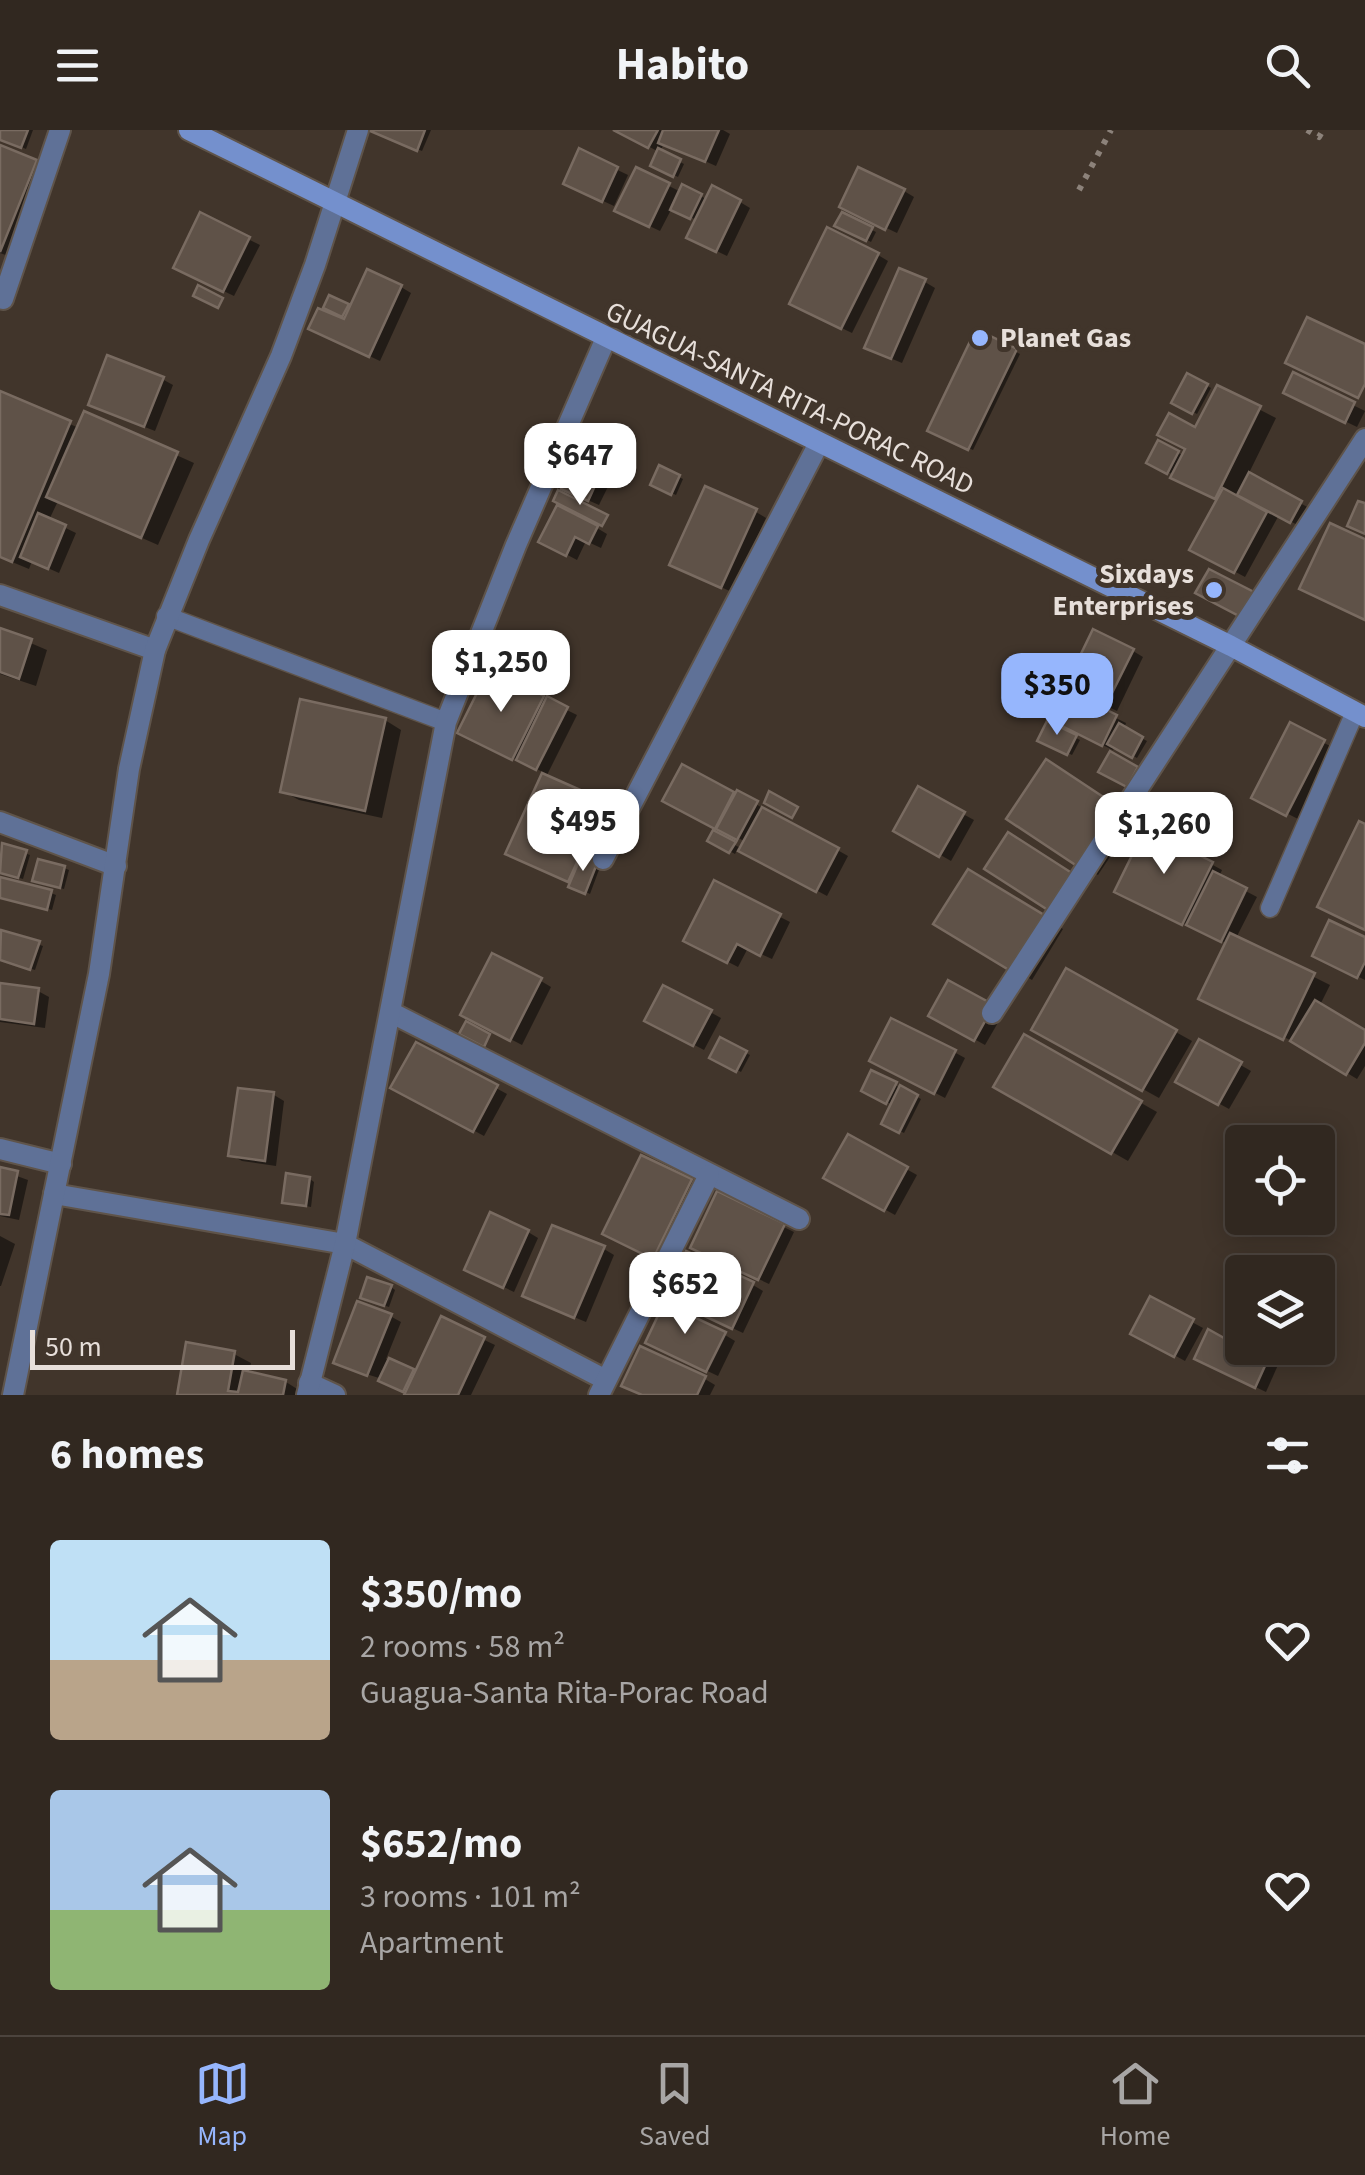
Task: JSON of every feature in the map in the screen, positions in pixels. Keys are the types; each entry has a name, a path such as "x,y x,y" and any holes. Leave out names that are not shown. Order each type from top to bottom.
{"main road":[{"name":"GUAGUA-SANTA RITA-PORAC ROAD","path":"189,130 1232,646 1360,714"}],"street":[{"path":"3,299 60,130"},
{"path":"13,1395 99,974 129,768 155,650 166,616 281,356 358,130"},
{"path":"335,1395 308,1389 345,1244 446,722 516,544 606,338"},
{"path":"992,1013 1365,439"},
{"path":"603,859 819,443"},
{"path":"0,595 155,650"},
{"path":"0,822 116,866"},
{"path":"392,1012 799,1219"},
{"path":"0,1149 61,1164"},
{"path":"54,1194 345,1244 603,1388 709,1175"}],"lane":[{"path":"166,616 446,722"},
{"path":"1270,908 1360,714"}],"path":[{"path":"1080,190 1111,130"},
{"path":"1307,130 1319,137 1323,130"}],"building":[{"path":"0,130 28,130 21,148 0,140"},
{"path":"368,130 425,130 417,151"},
{"path":"613,130 658,130 648,148"},
{"path":"663,130 719,130 705,162 658,143"},
{"path":"0,145 37,160 0,252"},
{"path":"579,148 618,167 602,202 563,184"},
{"path":"658,148 681,159 673,177 650,166"},
{"path":"636,167 670,183 649,227 614,211"},
{"path":"858,167 905,189 885,230 839,207"},
{"path":"682,184 702,194 690,219 670,210"},
{"path":"712,185 741,200 716,252 686,238"},
{"path":"200,212 250,237 223,292 173,268"},
{"path":"842,212 873,227 866,241 834,226"},
{"path":"827,227 879,253 841,329 789,304"},
{"path":"899,268 926,279 891,359 864,348"},
{"path":"367,269 402,285 369,357 308,329 318,308 344,319"},
{"path":"198,285 223,298 218,308 193,296"},
{"path":"329,295 349,304 342,317 323,308"},
{"path":"1307,317 1365,344 1365,384 1358,398 1285,363"},
{"path":"976,329 1017,349 968,450 927,431"},
{"path":"107,355 164,377 144,427 88,405"},
{"path":"1293,372 1355,402 1345,423 1283,393"},
{"path":"1187,373 1208,384 1192,414 1171,403"},
{"path":"1217,385 1261,406 1215,499 1170,478 1185,449 1157,435 1169,413 1195,427"},
{"path":"0,391 71,421 12,562 0,557"},
{"path":"84,411 178,452 141,538 46,497"},
{"path":"1158,440 1179,451 1167,474 1146,463"},
{"path":"583,441 610,453 588,501 561,489"},
{"path":"659,465 680,475 671,495 650,485"},
{"path":"1249,472 1302,501 1290,523 1237,495"},
{"path":"705,486 757,509 721,588 669,565"},
{"path":"1223,488 1267,512 1234,573 1189,550"},
{"path":"558,490 608,515 602,526 553,501"},
{"path":"1358,501 1365,503 1365,534 1347,526"},
{"path":"557,505 598,526 589,544 575,537 566,556 538,542"},
{"path":"38,513 66,525 48,569 20,557"},
{"path":"1330,523 1365,539 1365,620 1299,589"},
{"path":"1209,569 1254,592 1241,617 1195,593"},
{"path":"0,628 32,639 19,679 0,672"},
{"path":"1093,629 1134,649 1105,707 1065,687"},
{"path":"489,669 544,696 512,760 457,733"},
{"path":"1073,693 1117,715 1102,746 1058,724"},
{"path":"547,696 568,707 536,770 516,760"},
{"path":"300,699 386,718 365,811 280,792"},
{"path":"1047,721 1077,735 1067,755 1037,741"},
{"path":"1290,722 1325,740 1286,816 1251,798"},
{"path":"1119,723 1143,737 1132,758 1107,744"},
{"path":"1110,751 1138,767 1127,787 1098,772"},
{"path":"1046,759 1120,808 1080,868 1006,819"},
{"path":"682,764 734,792 715,829 662,801"},
{"path":"542,773 605,801 568,882 505,854"},
{"path":"918,786 965,812 939,857 893,831"},
{"path":"737,790 758,801 737,840 716,829"},
{"path":"769,791 798,807 792,818 764,803"},
{"path":"762,807 839,848 816,892 738,851"},
{"path":"1359,821 1365,824 1365,930 1317,907"},
{"path":"1202,826 1228,840 1221,853 1195,839"},
{"path":"1145,829 1213,862 1182,925 1114,892"},
{"path":"713,830 736,842 729,853 707,841"},
{"path":"1008,832 1075,875 1051,912 984,869"},
{"path":"2,843 27,850 18,878 0,873"},
{"path":"582,854 598,861 585,894 568,887"},
{"path":"38,859 65,866 60,888 32,881"},
{"path":"968,869 1049,918 1014,973 933,924"},
{"path":"1213,871 1247,888 1221,942 1186,925"},
{"path":"0,877 52,890 47,910 0,898"},
{"path":"714,880 781,914 760,956 737,944 727,963 683,941"},
{"path":"1329,920 1365,937 1365,962 1357,978 1312,956"},
{"path":"1,930 40,941 30,970 0,960"},
{"path":"1230,933 1315,973 1283,1040 1198,999"},
{"path":"492,953 542,978 510,1041 460,1015"},
{"path":"1066,968 1177,1030 1142,1091 1031,1030"},
{"path":"948,980 994,1005 974,1041 928,1016"},
{"path":"0,983 39,988 34,1024 0,1019"},
{"path":"663,985 712,1010 693,1046 644,1021"},
{"path":"1315,1000 1365,1030 1365,1043 1346,1075 1290,1041"},
{"path":"891,1018 956,1050 934,1094 869,1061"},
{"path":"466,1021 490,1034 484,1047 459,1034"},
{"path":"1024,1034 1142,1101 1111,1154 993,1087"},
{"path":"720,1037 747,1051 736,1072 709,1058"},
{"path":"1199,1039 1242,1062 1218,1105 1175,1082"},
{"path":"416,1042 498,1085 473,1132 390,1088"},
{"path":"871,1070 897,1082 886,1104 861,1091"},
{"path":"900,1085 918,1095 899,1133 881,1124"},
{"path":"238,1088 274,1092 265,1161 228,1156"},
{"path":"848,1134 908,1167 884,1211 823,1178"},
{"path":"641,1155 692,1179 653,1259 602,1234"},
{"path":"0,1167 18,1171 9,1215 0,1214"},
{"path":"286,1173 310,1177 306,1206 282,1203"},
{"path":"717,1191 785,1224 758,1280 690,1248"},
{"path":"490,1212 529,1230 503,1288 464,1270"},
{"path":"552,1225 605,1246 574,1318 522,1296"},
{"path":"686,1251 754,1282 732,1329 664,1297"},
{"path":"367,1277 392,1285 384,1306 360,1298"},
{"path":"1150,1296 1194,1319 1174,1357 1130,1334"},
{"path":"357,1301 392,1314 367,1376 333,1363"},
{"path":"664,1303 726,1332 706,1372 645,1343"},
{"path":"441,1316 485,1337 458,1395 404,1395"},
{"path":"1208,1329 1225,1338 1225,1365 1265,1365 1255,1388 1194,1359"},
{"path":"186,1342 235,1351 228,1391 238,1392 243,1370 286,1380 283,1395 177,1395"},
{"path":"640,1346 706,1376 697,1395 642,1395 621,1386"},
{"path":"389,1358 414,1369 403,1392 378,1381"}],"place":[{"name":"Planet Gas","path":"980,338"},
{"name":"Sixdays Enterprises","path":"1214,590"}]}
